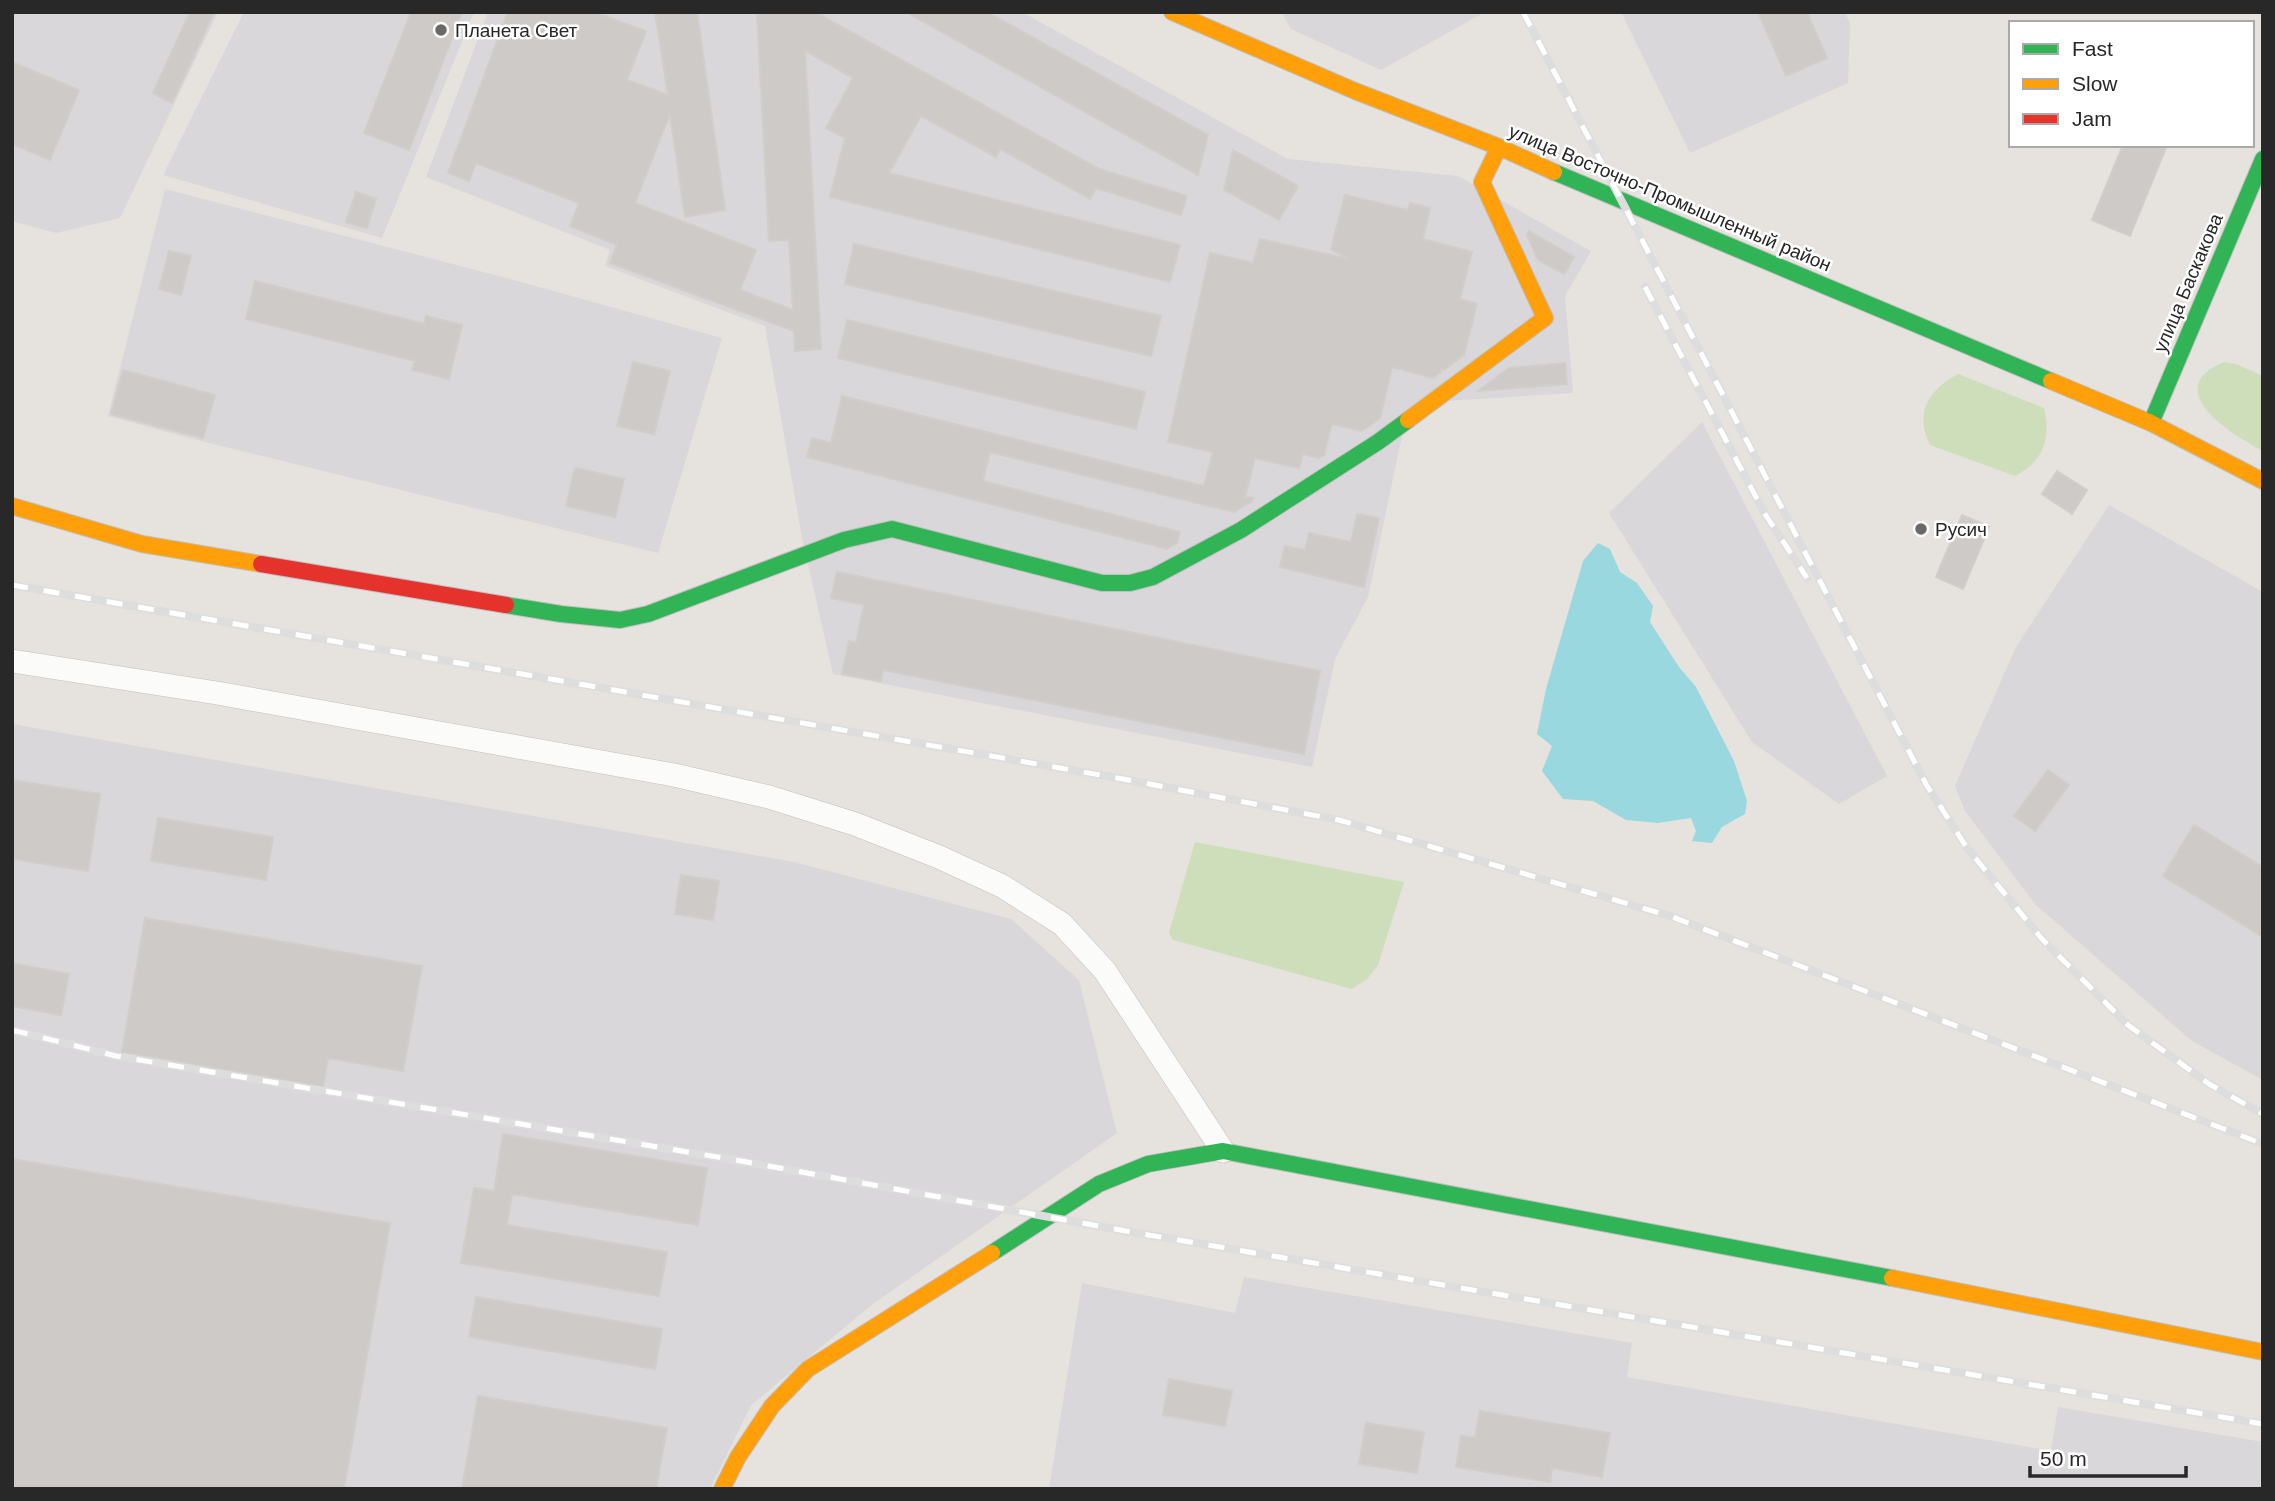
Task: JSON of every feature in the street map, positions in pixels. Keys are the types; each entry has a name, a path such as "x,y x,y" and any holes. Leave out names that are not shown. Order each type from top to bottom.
{"street":[{"name":"улица Восточно-Промышленный район","path":"1172,12 2151,423 2263,481"},
{"path":"12,506 142,544 561,614 620,620 648,614 844,540 892,529 1102,583 1130,583 1153,577 1241,530 1378,442 1545,318 1482,182 1499,148"},
{"name":"улица Баскакова","path":"2151,423 2263,159"},
{"path":"12,661 217,693 674,775 769,797 855,824 939,857 1002,886 1062,924 1105,971 1223,1151"},
{"path":"722,1489 738,1457 772,1406 808,1369 1099,1184 1148,1164 1223,1151 1945,1288 2263,1352"}],"shaded area":[{"path":"12,12 218,12 120,218 56,233 12,221"},
{"path":"244,12 474,12 382,238 163,175"},
{"path":"488,12 1022,12 1288,159 1458,176 1591,251 1565,296 1573,393 1445,401 1402,436 1368,597 1335,659 1312,767 833,674 802,538 765,326 605,266 610,250 426,177"},
{"path":"1282,12 1485,12 1381,70 1291,29"},
{"path":"1621,12 1845,12 1850,24 1848,83 1690,153"},
{"path":"165,189 514,280 722,338 658,553 108,416"},
{"path":"1702,422 1887,776 1839,804 1752,742 1609,513"},
{"path":"2109,505 2263,592 2263,1080 2192,1041 2035,904 1965,811 1955,786 2016,647"},
{"path":"12,724 794,862 1011,919 1079,980 1117,1133 873,1304 751,1405 710,1489 12,1489"},
{"path":"1244,1277 1632,1343 1627,1377 2051,1451 2058,1407 2263,1442 2263,1489 1049,1489 1082,1283 1235,1313"}],"green space":[{"path":"2224,362 2236,364 2263,376 2263,451 2220,423 2207,411 2199,398 2198,385 2205,373"},
{"path":"1958,374 2044,408 2046,439 2039,456 2025,470 2015,476 1930,445 1924,422 1927,403 1939,387"},
{"path":"1195,842 1404,882 1378,965 1367,979 1352,989 1173,940 1169,933"}],"water":[{"path":"1598,543 1610,549 1620,572 1637,583 1653,606 1650,622 1679,667 1696,687 1734,761 1747,801 1745,814 1722,827 1712,843 1692,841 1696,831 1691,818 1658,823 1626,820 1593,801 1563,799 1542,771 1552,746 1537,734 1546,689 1583,561"}],"building":[{"path":"190,12 214,12 172,103 153,93"},
{"path":"411,12 462,12 409,150 364,133"},
{"path":"508,12 594,12 646,31 627,80 668,95 655,12 697,12 725,210 685,217 670,114 635,203 756,250 740,290 793,310 789,240 769,241 757,12 815,12 1099,169 1187,196 1181,215 1096,188 1090,199 1000,149 996,157 921,116 889,173 1180,245 1170,282 830,197 845,138 826,128 853,78 805,51 821,349 795,351 794,331 610,263 617,245 570,226 579,203 476,163 469,181 448,173"},
{"path":"906,12 987,12 1208,135 1198,175"},
{"path":"1758,12 1807,12 1827,58 1786,76"},
{"path":"12,62 79,90 50,160 12,144"},
{"path":"2122,147 2166,147 2130,236 2092,220"},
{"path":"1233,150 1298,186 1279,220 1224,190"},
{"path":"356,192 376,199 367,228 346,222"},
{"path":"1345,195 1408,210 1410,203 1430,208 1423,239 1472,252 1460,299 1477,304 1464,355 1444,370 1441,369 1433,378 1392,367 1380,418 1368,427 1361,431 1332,424 1324,455 1319,458 1303,454 1299,468 1255,458 1245,497 1253,498 1252,501 1234,512 990,452 983,481 1180,532 1177,543 1167,549 807,457 812,438 831,443 842,396 1204,486 1213,452 1168,442 1210,253 1253,263 1260,239 1348,259 1331,249"},
{"path":"1529,231 1574,257 1564,274 1538,260 1527,235"},
{"path":"854,244 1161,316 1151,356 845,284"},
{"path":"169,251 191,256 181,295 159,289"},
{"path":"255,281 424,324 426,316 462,325 449,379 412,370 415,361 246,319"},
{"path":"847,320 1145,392 1136,429 838,358"},
{"path":"633,362 670,371 654,434 617,426"},
{"path":"1565,363 1567,384 1478,391 1509,368"},
{"path":"123,370 215,395 203,438 111,414"},
{"path":"575,468 624,479 615,517 566,506"},
{"path":"2057,471 2087,490 2072,514 2042,494"},
{"path":"1357,514 1379,518 1364,587 1280,567 1285,546 1305,550 1309,533 1351,542"},
{"path":"1962,515 1989,527 1963,589 1936,577"},
{"path":"837,572 1320,671 1304,754 883,670 881,681 842,674 849,641 856,643 864,605 831,598"},
{"path":"2048,770 2069,785 2035,831 2014,816"},
{"path":"12,780 100,794 88,871 12,859"},
{"path":"158,818 273,837 266,880 151,861"},
{"path":"2194,825 2263,867 2263,937 2163,876"},
{"path":"681,875 719,881 713,920 675,914"},
{"path":"145,918 422,966 403,1071 328,1058 323,1087 122,1052"},
{"path":"12,963 69,974 61,1015 12,1006"},
{"path":"503,1134 707,1168 698,1225 512,1194 507,1225 667,1252 659,1296 461,1263 474,1188 494,1191"},
{"path":"12,1159 390,1223 344,1489 12,1489"},
{"path":"476,1297 662,1329 655,1369 469,1337"},
{"path":"1169,1379 1232,1391 1225,1426 1163,1415"},
{"path":"478,1396 667,1428 656,1489 462,1489"},
{"path":"1480,1411 1610,1433 1602,1477 1552,1468 1550,1482 1456,1467 1461,1436 1475,1438"},
{"path":"1366,1423 1424,1432 1417,1473 1359,1464"}],"railway":[{"path":"1523,12 1926,784 1967,848 2042,939 2128,1025 2209,1084 2263,1114"},
{"path":"1645,287 1765,514 1807,578"},
{"path":"12,585 1123,779 1339,820 1670,916 2263,1144"},
{"path":"12,1030 116,1056 2263,1424"}],"traffic: fast":[{"path":"2151,423 2263,159"},
{"path":"1554,172 2051,381"},
{"path":"506,605 620,620 648,614 844,540 892,529 1102,583 1130,583 1153,577 1241,530 1408,420"},
{"path":"992,1253 1099,1184 1148,1164 1223,1151 1892,1278"}],"traffic: slow":[{"path":"1172,12 1355,91 1499,147 1554,172"},
{"path":"1408,420 1545,318 1482,182 1499,147"},
{"path":"2051,381 2151,423 2263,481"},
{"path":"12,506 142,544 261,564"},
{"path":"722,1489 738,1457 772,1406 808,1369 992,1253"},
{"path":"1892,1278 2263,1352"}],"traffic: jam":[{"path":"261,564 506,605"}],"place":[{"name":"Планета Свет","path":"441,30"},
{"name":"Русич","path":"1921,529"}]}
